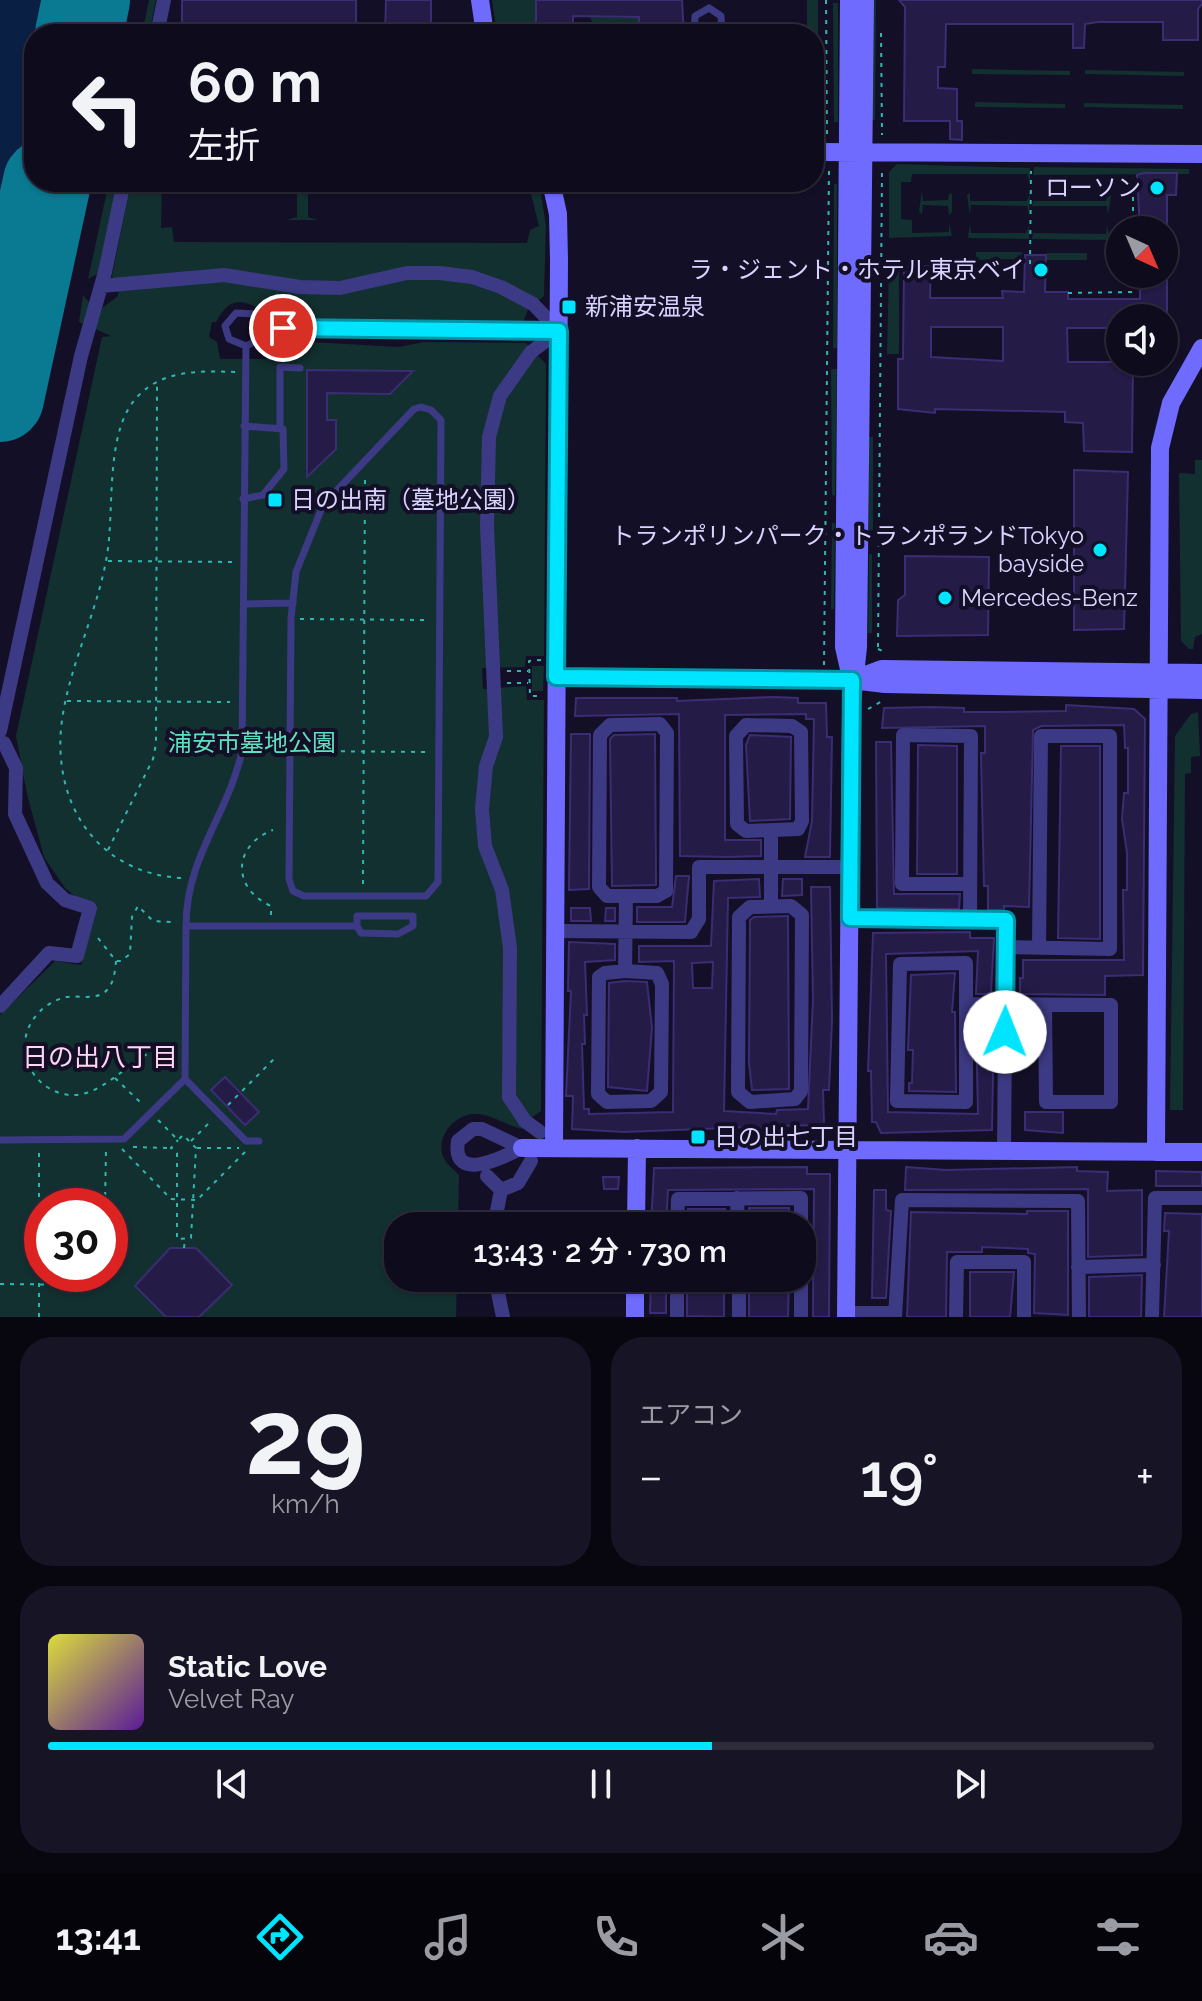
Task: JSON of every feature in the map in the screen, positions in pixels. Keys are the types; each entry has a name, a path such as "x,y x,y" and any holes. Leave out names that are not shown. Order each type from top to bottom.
{"street":[{"path":"159,24 164,0"},
{"path":"480,0 484,24"},
{"path":"849,0 856,152 858,647 852,680 846,1315 895,1315 902,1200 1078,1201 1079,1317"},
{"path":"852,680 844,647 856,152 865,0"},
{"path":"824,152 1202,154"},
{"path":"0,1006 49,953 77,956 90,908 65,900 47,883 15,814 16,768 2,737 81,356 101,286 122,192"},
{"path":"553,192 559,233 554,1148"},
{"path":"101,286 224,275 300,287 340,288 407,273 440,273 472,277 501,287 533,304 559,331"},
{"path":"540,1132 525,1121 509,1097 510,948 502,890 485,846 482,809 486,766 496,737 487,526 489,437 500,396 531,352 559,331"},
{"path":"1156,1152 1160,448 1171,403 1202,348"},
{"path":"556,677 852,680 882,669 1160,682 1202,690"},
{"path":"1160,682 1202,673"},
{"path":"660,724 667,733 667,886 657,896 626,896 607,896 599,887 600,735 610,725 660,724"},
{"path":"746,725 792,726 803,736 801,826 798,829 771,831 746,831 736,820 736,736 746,725"},
{"path":"970,884 902,884 903,735 971,736 970,919"},
{"path":"1006,947 1039,948 1110,949 1110,736 1041,736 1039,948"},
{"path":"771,831 771,906"},
{"path":"555,931 686,933 695,929 699,919 699,867 850,867"},
{"path":"625,971 626,896"},
{"path":"771,906 796,907 802,915 801,1091 795,1099 750,1102 738,1092 739,917 745,909 771,906"},
{"path":"850,918 1006,920 1004,1151"},
{"path":"966,963 966,1004 966,1102 897,1101 900,964 966,963"},
{"path":"625,971 657,973 662,984 661,1092 651,1101 607,1102 598,1094 599,977 605,973 625,971"},
{"path":"966,1004 1111,1005 1111,1102 1046,1102 1045,1005"},
{"path":"501,1190 518,1183 528,1172 527,1154 554,1148 1202,1152"},
{"path":"636,1212 637,1148"},
{"path":"487,1176 501,1190"},
{"path":"497,1212 501,1190"},
{"path":"737,1198 738,1212"},
{"path":"678,1212 678,1199 737,1198 801,1198 801,1212"},
{"path":"1152,1317 1155,1198 1202,1198"},
{"path":"956,1317 957,1262 1024,1262 1024,1317"},
{"path":"1078,1267 1154,1265"},
{"path":"498,1292 503,1317"},
{"path":"635,1292 635,1317"},
{"path":"677,1292 677,1317"},
{"path":"739,1292 739,1317"},
{"path":"801,1292 801,1317"}],"lane":[{"path":"695,24 695,16 709,4 721,16 721,24"},
{"path":"283,328 258,314 236,313 229,318 225,333 229,339 246,346 283,328 559,331"},
{"path":"246,346 243,735 231,795 203,845 191,879 186,926 185,1079 246,1141 259,1141"},
{"path":"243,499 263,495 283,473 280,367 300,368"},
{"path":"414,409 431,410 441,420 438,882 433,891 426,896 304,896 293,891 289,879 291,736 296,572 323,505 414,409"},
{"path":"244,426 280,428"},
{"path":"244,604 293,603"},
{"path":"243,735 291,736"},
{"path":"357,916 413,916 413,926 398,934 361,933 357,926 357,916"},
{"path":"186,926 357,926"},
{"path":"0,1140 124,1139 185,1079"}],"path":[{"path":"824,51 826,0"},
{"path":"858,647 878,649 881,30"},
{"path":"1030,264 1031,171"},
{"path":"1133,197 1133,216"},
{"path":"1068,293 1132,292 1132,288"},
{"path":"191,879 146,873 107,852 82,824 66,785 62,752 66,701 106,561 114,463 124,416 139,395 157,382 182,373 245,373"},
{"path":"107,852 153,759 157,703 157,382"},
{"path":"357,477 365,468 363,889"},
{"path":"106,561 241,562"},
{"path":"299,619 433,621"},
{"path":"545,696 530,696 529,661 546,660"},
{"path":"494,678 529,671"},
{"path":"494,678 529,683"},
{"path":"66,701 230,702"},
{"path":"298,745 298,751 432,752"},
{"path":"271,918 271,906 249,892 240,871 246,850 255,840 273,830"},
{"path":"116,961 130,954 132,917 138,906 153,921 173,922"},
{"path":"83,933 100,940 116,961 110,988 101,995 68,997 43,1008 28,1028 24,1046 31,1071 43,1084 63,1094 91,1093 148,1051 173,1044"},
{"path":"190,1142 276,1057"},
{"path":"114,1077 145,1107"},
{"path":"156,1118 178,1140"},
{"path":"171,1148 183,1135 196,1148 249,1148 197,1200 192,1200 177,1200 171,1199 120,1147 171,1148 177,1153 177,1200 177,1239 191,1238 192,1200 196,1148"},
{"path":"39,1147 39,1188"},
{"path":"105,1188 106,1147"},
{"path":"184,1248 185,1238"},
{"path":"0,1284 24,1284"},
{"path":"39,1292 39,1317"}],"green space":[{"path":"149,0 156,0 151,24 144,24"},
{"path":"492,0 538,0 537,24 496,24"},
{"path":"807,0 818,0 818,24 807,24"},
{"path":"871,0 876,0 875,120 871,120"},
{"path":"833,3 838,3 838,122 834,122"},
{"path":"590,17 638,18 638,24 593,24"},
{"path":"972,69 1070,71 1070,75 972,74"},
{"path":"1085,70 1184,72 1184,76 1085,74"},
{"path":"975,102 1065,104 1065,108 975,107"},
{"path":"1084,103 1183,105 1183,109 1084,107"},
{"path":"897,164 1030,168 1030,183 1027,174 912,174 911,182 901,182 901,219 912,220 912,233 949,232 949,223 952,236 889,238 889,172"},
{"path":"1034,167 1189,169 1189,174 1033,175"},
{"path":"834,184 837,184 837,348 833,348"},
{"path":"922,191 923,201 948,200 949,193 952,194 952,212 949,215 948,206 923,205 922,214 919,211"},
{"path":"107,192 116,192 99,273 88,279"},
{"name":"浦安市墓地公園","path":"129,192 162,192 161,228 172,227 174,242 527,243 530,230 539,226 530,192 541,192 546,226 544,296 528,310 523,322 287,322 240,302 232,304 216,322 212,322 209,337 217,342 220,359 265,359 271,348 293,341 400,347 423,342 526,343 546,364 544,656 526,656 525,667 482,668 483,689 526,686 527,700 544,700 541,1111 526,1121 523,1129 474,1114 459,1119 447,1130 443,1137 442,1153 459,1175 458,1212 384,1212 384,1292 457,1292 456,1317 0,1317 0,1015 55,961 81,965 97,904 76,897 65,888 44,857 16,736 102,337 111,336 79,322 83,295 92,306 101,309 118,296 119,286 112,276"},
{"path":"297,192 308,192 308,217 318,220 287,220 297,217"},
{"path":"970,193 970,201 1027,201 1030,193 1029,214 1027,206 971,205 970,215 967,195"},
{"path":"1108,193 1111,196 1108,215 1107,206 1032,206 1033,201 1106,201"},
{"path":"970,223 971,233 1026,233 1029,226 1029,239 968,238"},
{"path":"1033,233 1106,234 1106,240 1032,239"},
{"path":"976,252 1022,252 1022,259 976,260"},
{"path":"1046,253 1087,253 1087,260 1046,260"},
{"path":"889,266 899,266 899,354 887,354"},
{"path":"831,369 837,369 835,496 832,495"},
{"path":"869,437 873,437 873,530 869,530"},
{"path":"1195,460 1202,460 1202,634 1195,637 1193,649 1189,649 1181,641 1179,473 1195,474"},
{"path":"832,523 835,523 834,609 831,609"},
{"path":"869,554 872,554 872,633 868,633"},
{"path":"532,666 544,666 543,691 532,691"},
{"path":"1198,712 1200,756 1191,757 1191,773 1185,774 1183,1110 1170,1110 1175,736 1191,714"}],"water":[{"path":"0,0 71,0 66,24 24,24 24,192 29,192 0,326"}],"building":[{"path":"182,0 356,0 356,24 182,24"},
{"path":"386,0 431,0 431,24 385,24"},
{"path":"536,0 682,0 683,24 639,24 639,17 573,16 573,24 536,24"},
{"path":"899,0 1202,0 1202,4 1198,9 1198,40 1163,40 1163,22 1098,22 1085,24 1084,48 1073,48 1073,24 946,24 945,67 938,67 938,88 957,89 957,121 962,121 962,140 950,139 950,121 904,121 905,7"},
{"path":"1177,173 1176,195 1167,195 1167,216 1139,216 1137,175"},
{"path":"1025,255 1046,255 1045,292 1068,292 1068,299 1140,299 1140,288 1167,288 1167,304 1106,304 1106,328 1067,328 1068,362 1106,362 1106,376 1133,376 1132,452 1084,451 1083,423 1065,422 1065,412 935,409 935,413 898,409 898,359 903,359 904,267 931,266 930,298 1003,298 1002,291 1024,292","holes":["931,327 1003,327 1003,361 931,357"]},
{"path":"307,370 413,371 390,394 327,393 327,420 336,420 336,449 307,477"},
{"name":"トランポリンパーク・トランポランドTokyo bayside","path":"1074,470 1128,472 1124,629 1074,630"},
{"name":"Mercedes-Benz","path":"905,556 989,557 988,635 897,636 898,600 905,595"},
{"path":"576,698 677,698 677,701 798,698 798,703 826,703 827,737 832,737 830,857 805,857 812,821 814,719 806,719 806,714 725,715 725,840 761,840 761,856 727,857 680,856 679,714 575,716"},
{"path":"1066,705 1134,709 1145,719 1143,975 1105,976 1105,995 1020,994 1023,960 1124,960 1123,890 1127,890 1127,853 1122,819 1124,793 1128,793 1128,748 1125,748 1124,725 1041,726 1033,730 1029,907 1004,906 1004,910 988,910 988,886 984,886 981,753 985,753 985,726 882,728 884,708 964,708 964,712 1066,711"},
{"path":"571,734 590,734 589,889 569,890"},
{"path":"655,734 656,885 612,886 610,739 614,735"},
{"path":"750,735 791,737 790,819 750,821 746,745"},
{"path":"876,742 891,742 894,894 960,894 959,909 877,908"},
{"path":"918,745 957,746 957,874 917,874"},
{"path":"1061,746 1100,746 1100,939 1058,938"},
{"path":"676,876 689,876 685,922 637,922 637,907 672,907"},
{"path":"759,879 760,897 728,898 724,1111 776,1114 777,1110 808,1109 813,999 811,887 830,887 832,1021 829,1090 823,1090 824,1125 772,1126 772,1130 752,1131 752,1127 624,1132 572,1129 573,1096 566,1096 571,991 568,991 569,942 615,944 615,960 585,962 587,1015 584,1015 585,1044 582,1044 584,1109 589,1109 589,1114 673,1112 674,961 639,962 639,946 711,946 714,881","holes":["713,962 712,988 693,988 692,963"]},
{"path":"783,879 802,879 802,895 782,896"},
{"path":"571,908 590,908 591,921 571,921"},
{"path":"606,908 615,908 615,921 605,921"},
{"path":"788,916 789,1089 752,1090 749,1063 750,920 754,917"},
{"path":"970,932 970,938 994,938 991,992 986,994 976,994 978,951 886,954 888,1112 978,1114 976,1022 994,1022 992,1130 881,1133 876,1122 872,1122 871,1071 868,1071 873,933"},
{"path":"955,973 952,1012 955,1012 956,1092 909,1091 913,1050 908,1050 911,975"},
{"path":"647,982 652,1028 647,1091 608,1087 609,983"},
{"path":"225,1077 259,1112 245,1125 211,1090"},
{"path":"1025,1112 1063,1112 1063,1133 1025,1130"},
{"path":"807,1167 807,1174 830,1174 829,1317 813,1317 813,1292 816,1292 814,1189 668,1190 667,1212 652,1212 654,1168"},
{"path":"906,1167 946,1170 1077,1167 1077,1171 1108,1172 1107,1191 1142,1190 1142,1255 1088,1257 1088,1189 905,1190"},
{"path":"1156,1171 1202,1172 1202,1186 1156,1186"},
{"path":"603,1177 619,1177 618,1189 604,1189"},
{"path":"874,1190 886,1190 886,1210 891,1211 886,1298 872,1298"},
{"path":"749,1208 789,1208 789,1212 749,1212"},
{"path":"688,1209 725,1209 725,1212 688,1212"},
{"path":"1027,1211 1068,1211 1068,1315 1034,1313 1035,1254 1028,1253 1028,1249 982,1247 982,1252 947,1252 946,1317 907,1317 911,1212 1027,1214"},
{"path":"1165,1213 1202,1214 1202,1317 1164,1317 1169,1231 1164,1231"},
{"path":"170,1248 196,1248 232,1285 199,1317 166,1317 135,1286"},
{"path":"970,1272 1014,1272 1010,1317 970,1317"},
{"path":"1142,1275 1141,1317 1089,1317 1089,1277"},
{"path":"651,1292 666,1292 666,1313 650,1313"},
{"path":"687,1292 724,1292 724,1317 687,1316"},
{"path":"749,1292 789,1292 788,1317 749,1317"}],"runway":[{"path":"81,24 86,0"},
{"path":"0,398 45,192"}],"place":[{"name":"ローソン","path":"1157,188"},
{"name":"ラ・ジェント・ホテル東京ベイ","path":"1041,270"},
{"name":"新浦安温泉","path":"569,307"},
{"name":"日の出南（墓地公園）","path":"275,500"},
{"name":"トランポリンパーク・トランポランドTokyo bayside","path":"1100,550"},
{"name":"Mercedes-Benz","path":"945,598"},
{"name":"日の出七丁目","path":"698,1137"}],"district":[{"name":"日の出八丁目","path":"100,1057"}],"route":[{"path":"283,328 559,331 556,677 852,680 850,918 1006,920 1005,1032"}]}
